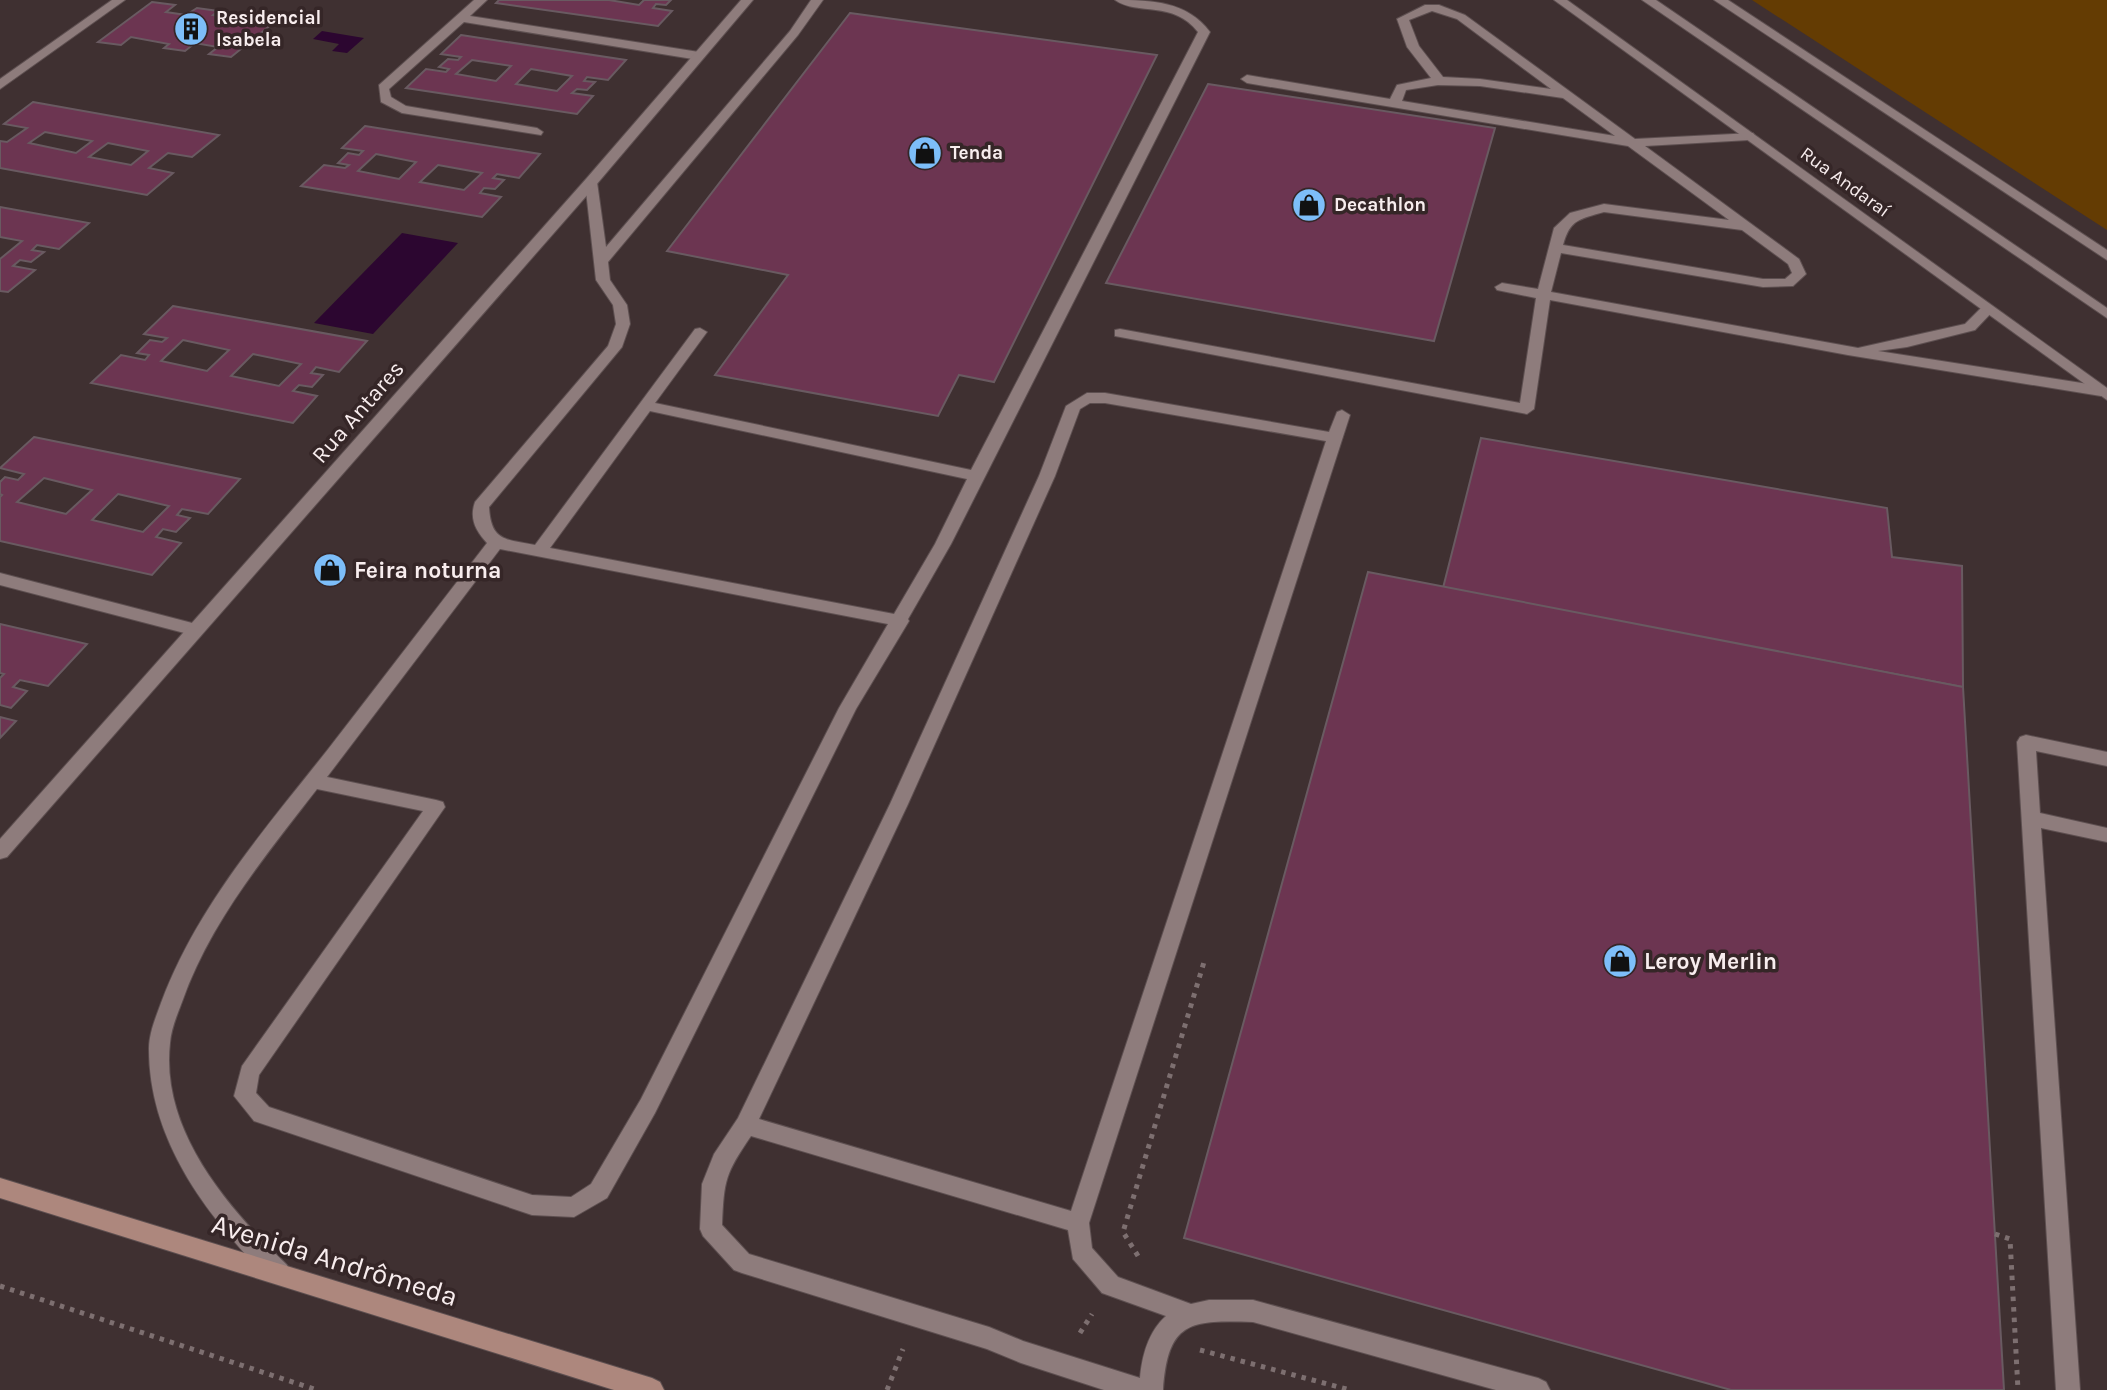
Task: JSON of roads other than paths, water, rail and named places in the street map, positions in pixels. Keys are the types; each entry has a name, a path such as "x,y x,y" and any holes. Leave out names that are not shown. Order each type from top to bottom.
{"main road":[{"name":"Avenida Andrômeda","path":"0,1188 652,1390"}],"street":[{"path":"0,85 119,0"},
{"path":"481,0 383,89 384,99 402,109 537,132"},
{"name":"Rua Antares","path":"0,852 591,182 747,0"},
{"path":"601,261 794,33 817,0"},
{"path":"314,780 436,807 249,1072 245,1096 262,1114 532,1205 574,1207 599,1191 648,1106 835,732 901,621 1204,32 1193,18 1157,5 1121,0"},
{"name":"Rua Andaraí","path":"1560,0 2104,393"},
{"path":"1648,0 2107,314"},
{"path":"1720,0 2107,256"},
{"path":"1438,79 1413,47 1403,19 1420,9 1445,8 1461,17 1794,262 1799,274 1788,283 1763,283 1555,248"},
{"path":"461,18 699,56"},
{"path":"1247,79 1635,143 1749,136"},
{"path":"1395,102 1401,88 1438,79 1566,94"},
{"path":"591,182 604,280 620,305 623,324 615,347 481,506 481,527 496,543 901,621"},
{"path":"1120,333 1527,409 1544,293 1555,248 1561,228 1575,216 1604,208 1746,227"},
{"path":"1502,287 1848,351 2104,393"},
{"path":"1848,351 1907,343 1970,327 1988,309"},
{"path":"539,552 700,332"},
{"path":"1139,1390 1021,1352 989,1338 741,1262 711,1229 713,1184 722,1161 746,1125 807,1001 1047,476 1073,406 1087,398 1105,398 1335,438"},
{"path":"646,406 976,476"},
{"path":"1342,415 1078,1223 1081,1252 1110,1285 1179,1314 1218,1309 1253,1311 1538,1390"},
{"path":"280,1274 241,1237 209,1195 188,1159 170,1119 161,1082 159,1044 176,984 206,930 268,839 496,543"},
{"path":"0,579 196,630"},
{"path":"2068,1390 2026,742 2107,759"},
{"path":"2032,819 2107,835"},
{"path":"746,1125 1078,1223"},
{"path":"1152,1390 1152,1360 1162,1335 1179,1314"}],"place":[{"name":"Residencial Isabela","path":"191,29"},
{"name":"Tenda","path":"925,153"},
{"name":"Decathlon","path":"1309,205"},
{"name":"Feira noturna","path":"330,570"},
{"name":"Leroy Merlin","path":"1620,961"}]}
